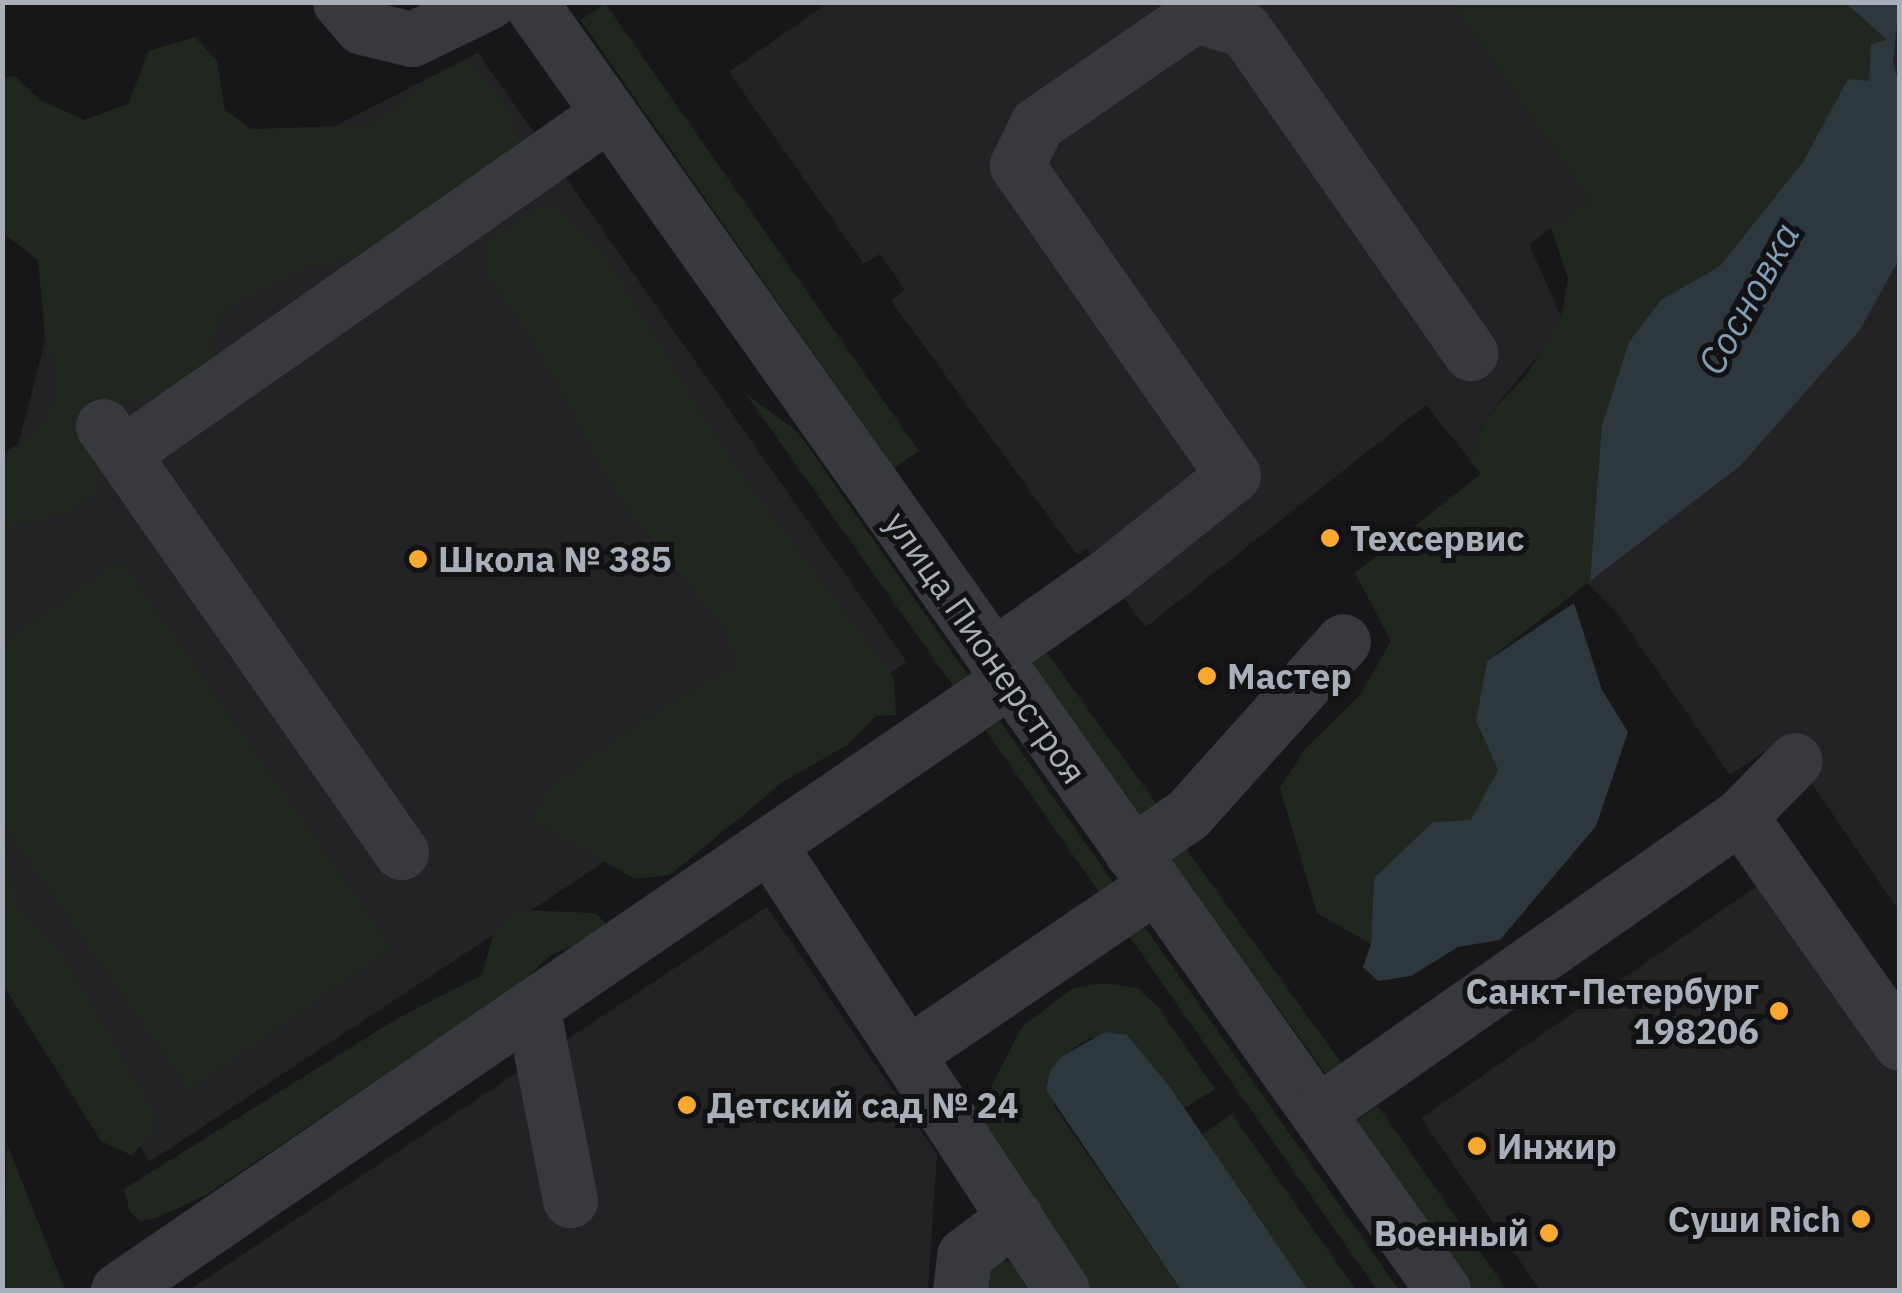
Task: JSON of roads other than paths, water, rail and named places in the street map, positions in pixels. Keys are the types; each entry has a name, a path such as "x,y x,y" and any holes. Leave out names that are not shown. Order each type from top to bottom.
{"street":[{"path":"340,2 362,27 412,40 488,2"},
{"name":"улица Пионерстроя","path":"530,2 1443,1290"},
{"path":"118,1290 532,1006 772,848 1001,668 1233,475 1017,164 1037,124 1195,14 1245,30 1470,353"},
{"path":"401,852 114,439 608,113"},
{"path":"910,1053 1144,870 1188,814 1343,641"},
{"path":"1318,1112 1740,816 1796,760"},
{"path":"1740,816 1900,1042"},
{"path":"772,848 1062,1290"},
{"path":"532,1006 570,1200"},
{"path":"960,1290 964,1255 1015,1217"}],"water":[{"name":"Сосновка","path":"1846,3 1899,3 1893,62 1900,87 1899,259 1860,330 1740,466 1590,581 1602,425 1629,342 1661,300 1720,266 1803,162 1848,79 1869,81 1871,44 1887,40"},
{"path":"1574,603 1602,690 1628,732 1596,826 1500,940 1458,947 1411,976 1378,981 1363,967 1371,944 1374,878 1433,822 1471,820 1498,770 1476,721 1487,661"},
{"path":"1106,1032 1127,1035 1170,1087 1308,1290 1181,1290 1046,1090 1050,1071 1062,1056"}],"place":[{"name":"Техсервис","path":"1330,538"},
{"name":"Школа № 385","path":"418,559"},
{"name":"Мастер","path":"1207,676"},
{"name":"Санкт-Петербург 198206","path":"1779,1011"},
{"name":"Детский сад № 24","path":"687,1105"},
{"name":"Инжир","path":"1477,1146"},
{"name":"Суши Rich","path":"1861,1219"},
{"name":"Военный","path":"1549,1233"}]}
